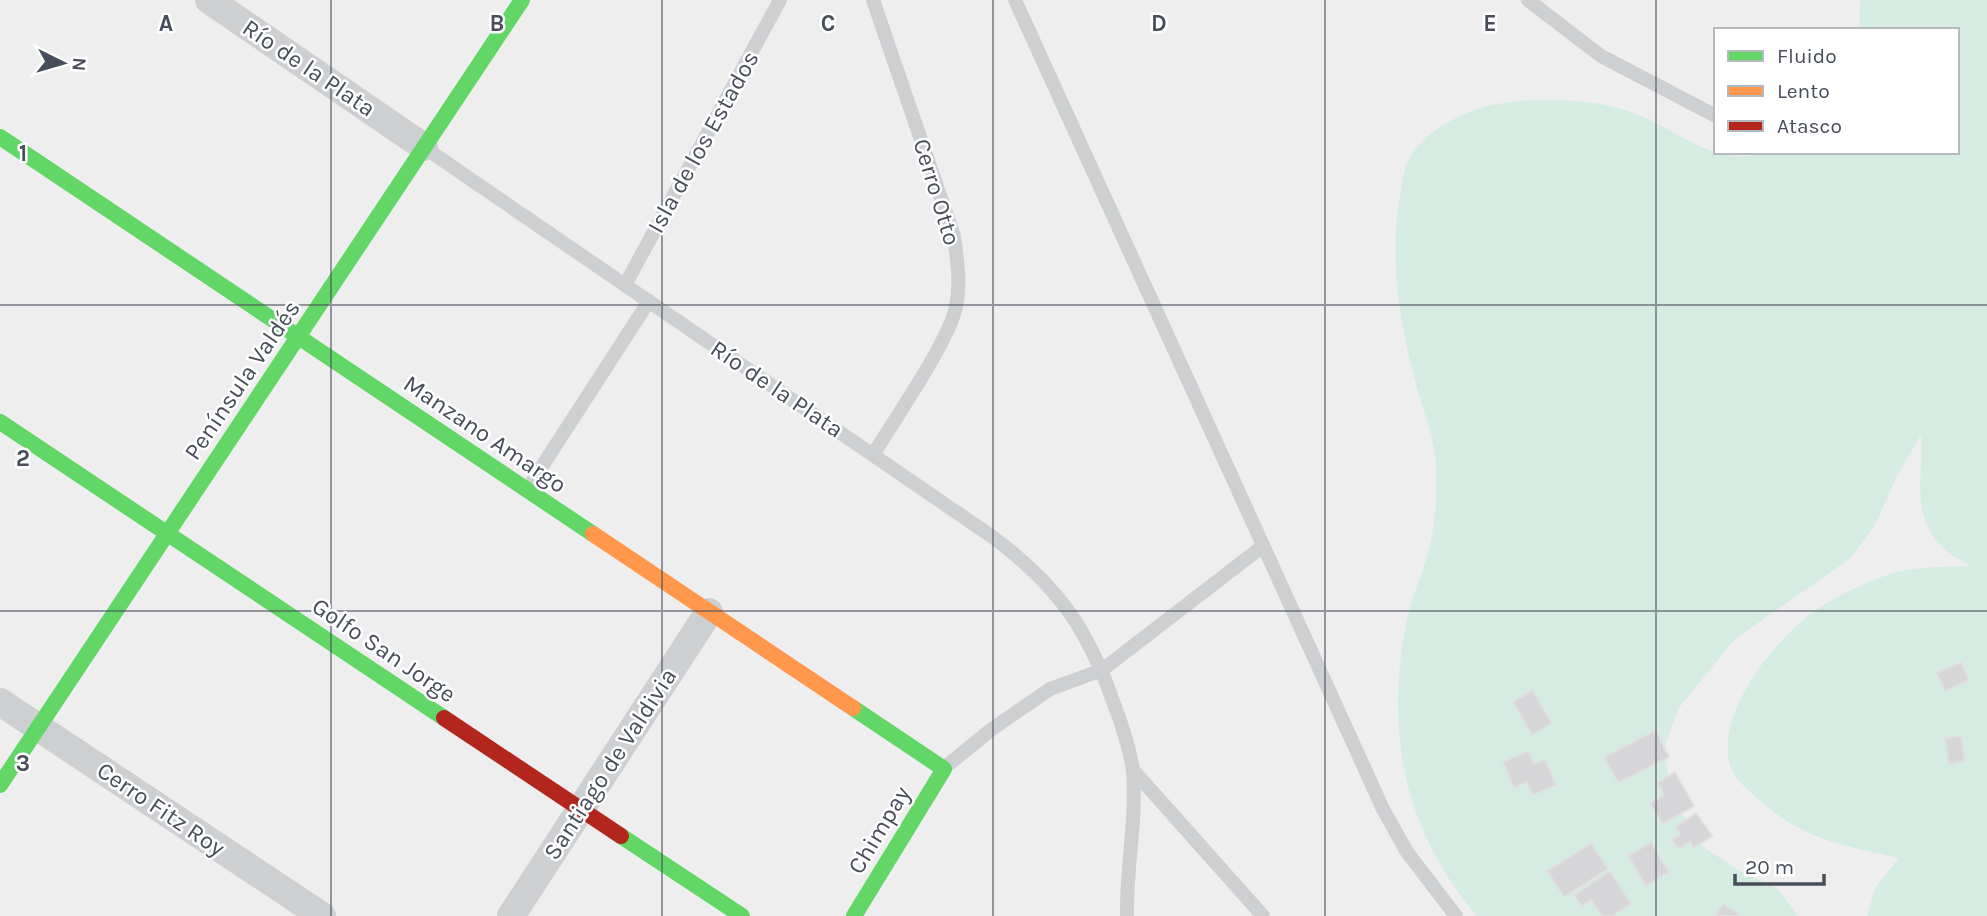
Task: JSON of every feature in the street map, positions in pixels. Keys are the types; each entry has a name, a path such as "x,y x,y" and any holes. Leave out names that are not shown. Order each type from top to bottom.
{"street":[{"name":"Río de la Plata","path":"209,0 424,147"},
{"name":"Península Valdés","path":"0,785 522,0"},
{"name":"Manzano Amargo","path":"0,138 944,769"},
{"name":"Golfo San Jorge","path":"0,422 742,916"},
{"name":"Santiago de Valdivia","path":"511,916 709,612"},
{"name":"Cerro Fitz Roy","path":"0,702 322,916"},
{"name":"Chimpay","path":"854,916 944,769"}],"lane":[{"name":"Isla de los Estados","path":"625,285 780,0"},
{"name":"Cerro Otto","path":"873,0 954,236 958,274 956,308 940,342 873,455"},
{"path":"1015,0 1383,809 1407,852 1456,916"},
{"path":"1528,0 1601,56 1714,115"},
{"name":"Río de la Plata","path":"424,147 1033,567 1085,635 1102,670 1123,729 1133,770 1127,916"},
{"path":"527,490 649,301"},
{"path":"944,769 992,730 1050,689 1102,670 1263,546"},
{"path":"1133,770 1263,916"}],"green space":[{"path":"1860,0 1987,0 1987,916 1867,916 1875,888 1899,858 1825,839 1792,824 1759,800 1739,781 1731,768 1728,747 1731,724 1752,678 1785,637 1819,608 1878,578 1897,572 1971,566 1948,552 1935,540 1927,526 1921,498 1921,435 1897,476 1875,525 1851,558 1735,639 1678,709 1665,747 1671,796 1702,846 1740,871 1778,889 1798,916 1477,916 1451,882 1415,811 1405,774 1399,735 1401,656 1410,606 1431,539 1436,487 1433,444 1409,357 1397,286 1397,214 1408,161 1424,139 1456,118 1476,110 1524,100 1576,101 1624,110 1644,117 1714,151 1714,154 1959,154 1959,28 1859,28"}],"building":[{"path":"1961,662 1969,680 1945,691 1937,673"},
{"path":"1532,690 1552,723 1532,735 1513,702"},
{"path":"1656,730 1669,757 1618,783 1604,757"},
{"path":"1961,736 1965,761 1949,764 1945,738"},
{"path":"1528,751 1534,764 1545,759 1556,785 1533,795 1527,782 1514,788 1503,762"},
{"path":"1675,772 1694,806 1662,824 1650,803 1664,795 1657,783"},
{"path":"1696,813 1712,836 1693,848 1690,842 1678,849 1672,840 1680,834 1676,827"},
{"path":"1651,842 1669,872 1646,886 1628,856"},
{"path":"1591,843 1608,869 1564,897 1547,871"},
{"path":"1610,871 1631,904 1612,916 1602,916 1591,900 1582,906 1574,895"},
{"path":"1723,904 1739,914 1738,916 1715,916"}],"traffic: fast":[{"path":"0,785 522,0"},
{"path":"0,137 593,534"},
{"path":"0,422 444,718"},
{"path":"853,708 944,769 854,916"},
{"path":"621,836 742,916"}],"traffic: slow":[{"path":"593,534 853,708"}],"traffic: jam":[{"path":"444,718 621,836"}]}
